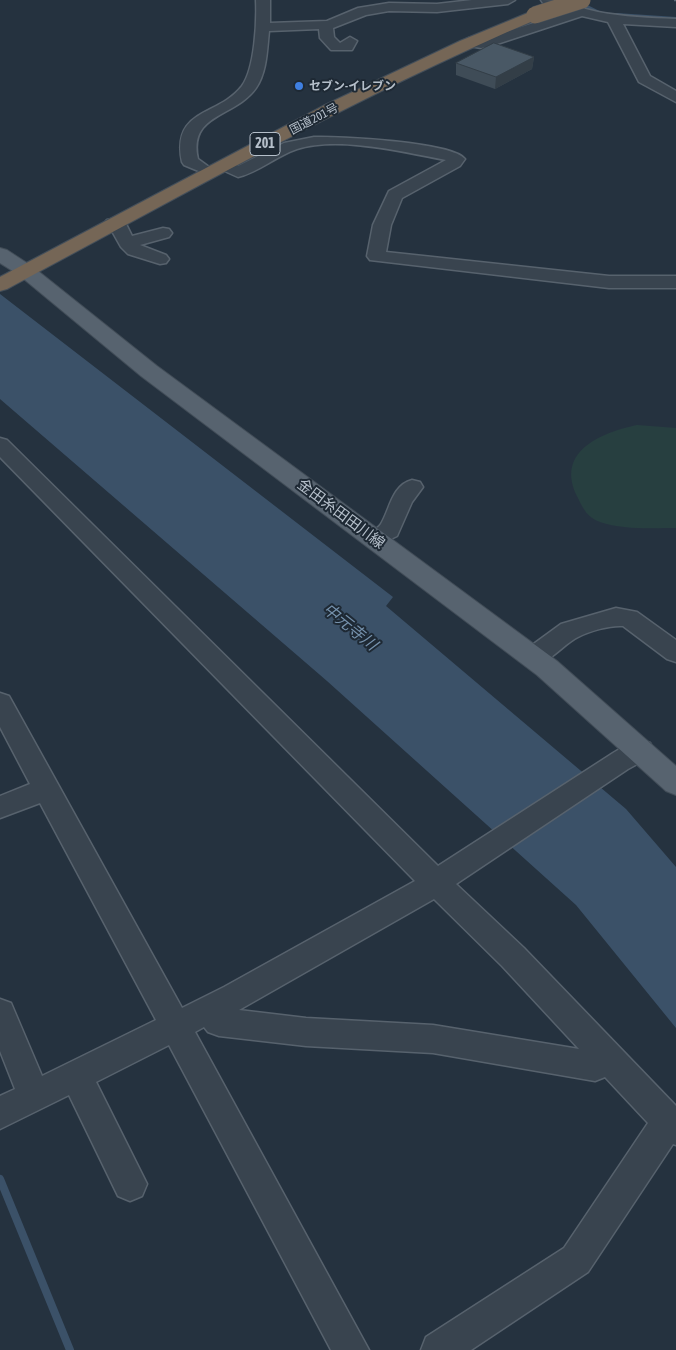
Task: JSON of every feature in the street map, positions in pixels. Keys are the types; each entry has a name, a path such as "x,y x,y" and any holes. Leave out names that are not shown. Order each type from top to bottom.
{"highway":[{"name":"国道201号","path":"10,265 113,224 224,165 469,42 562,0"},
{"name":"国道201号","path":"0,285 10,265 201,167 450,44 532,14 580,6"}],"main road":[{"name":"金田糸田田川線","path":"10,265 533,657 630,756 676,783"}],"street":[{"path":"201,167 190,162 186,151 186,140 204,119 244,94 251,85 262,27 263,0"},
{"path":"262,27 326,25 366,5 394,3 437,8 508,0"},
{"path":"548,0 580,6 614,20 676,23"},
{"path":"469,42 476,44 491,42 580,6"},
{"path":"614,20 644,79 676,97"},
{"path":"326,25 327,38 336,47 347,46 350,41"},
{"path":"224,165 238,172 296,144 320,142 391,147 450,156 458,159 396,195 382,225 376,256 441,261 609,282 676,282"},
{"path":"113,224 120,228 123,238 139,254 160,259"},
{"path":"128,242 163,233"},
{"path":"0,445 442,877 674,1127 661,1133 576,1260 439,1350"},
{"path":"374,539 389,531 402,500 412,487"},
{"path":"533,657 570,630 616,617 628,618 676,653"},
{"path":"0,702 352,1350"},
{"path":"0,1113 235,997 414,897 630,756"},
{"path":"0,807 47,789"},
{"path":"208,1009 219,1022 306,1032 433,1039 595,1066 610,1059"},
{"path":"0,1013 34,1096"},
{"path":"76,1074 130,1184"}],"green space":[{"path":"637,425 676,428 676,528 609,525 592,518 586,513 578,498 572,482 572,468 576,457 596,439"}],"water":[{"name":"中元寺川","path":"0,294 393,597 386,606 626,809 676,867 676,1028 576,905 327,681 0,399"}],"building":[{"path":"494,43 534,57 496,77 456,63"}],"waterway":[{"path":"581,4 599,13"},
{"path":"616,15 676,19"},
{"path":"0,1179 70,1350"}],"place":[{"name":"セブン-イレブン","path":"299,86"}]}
